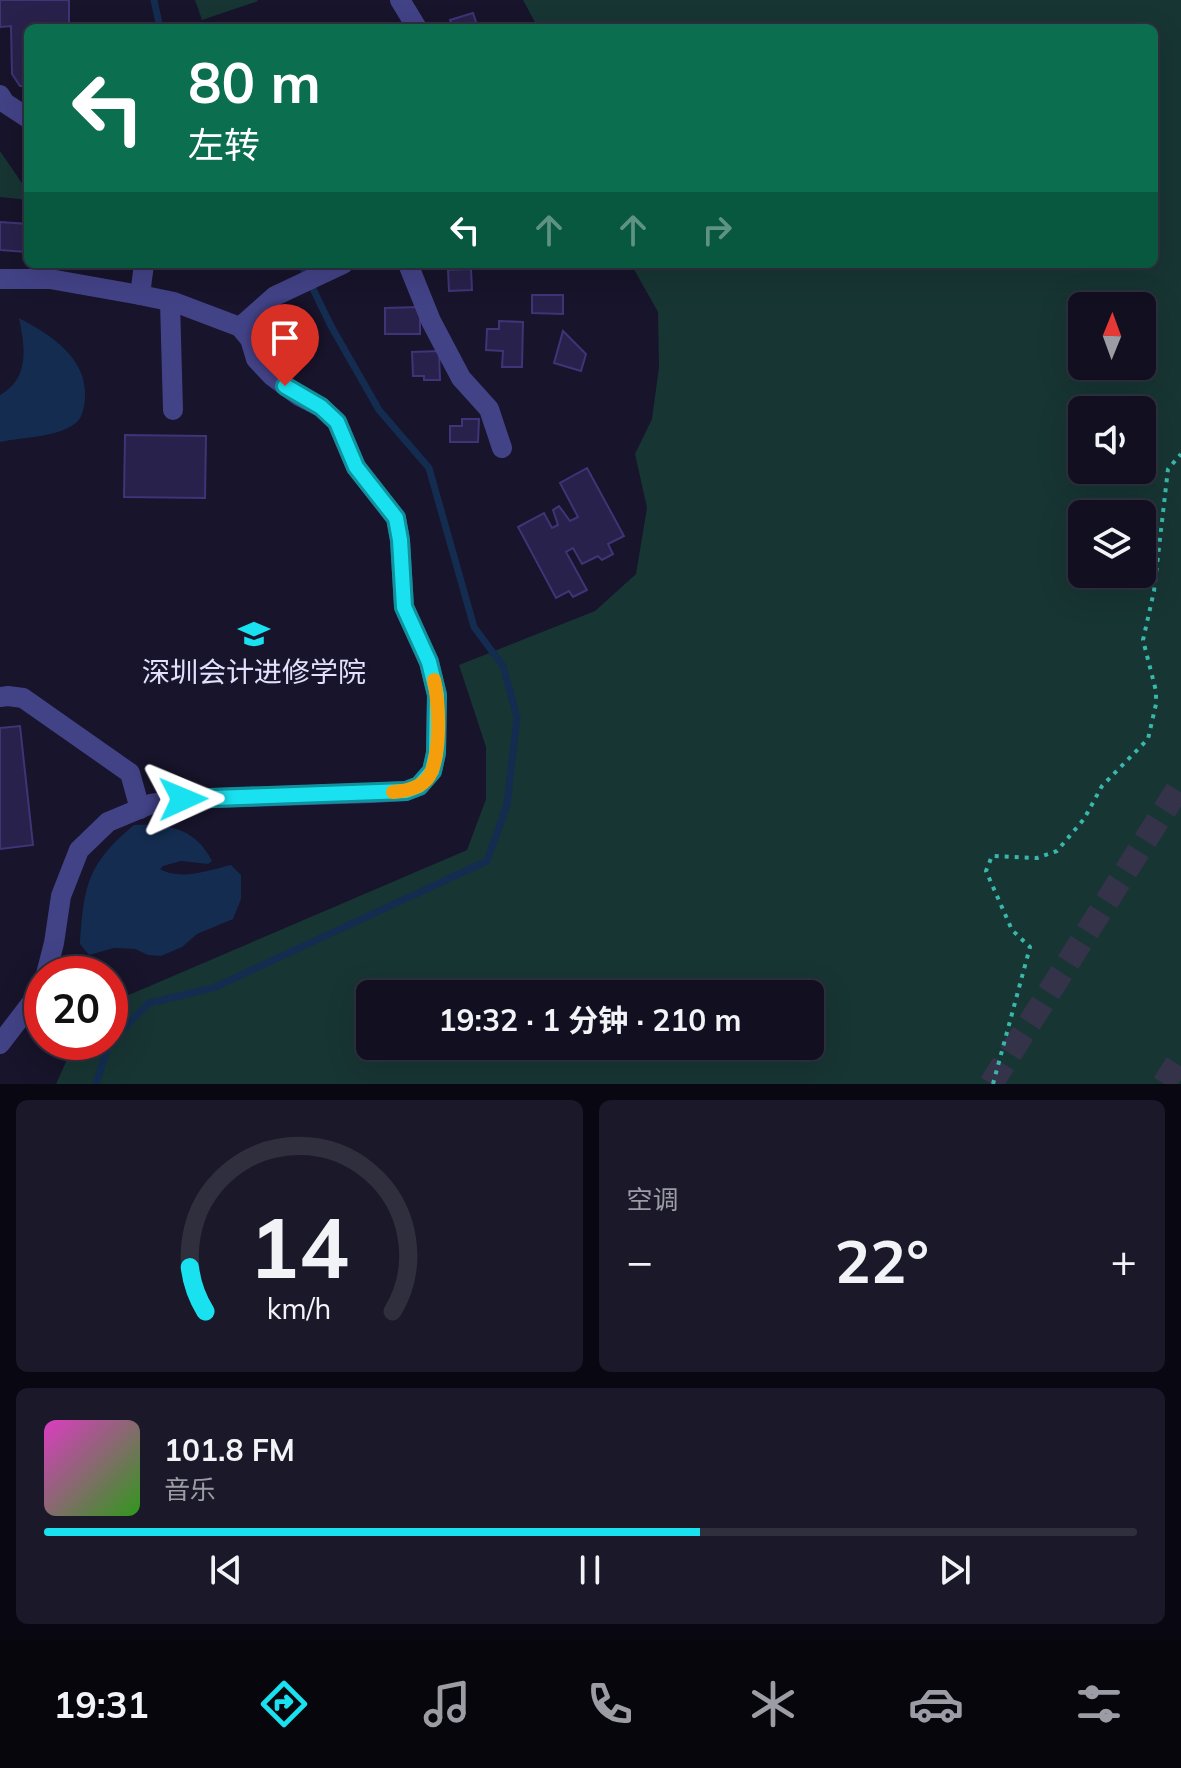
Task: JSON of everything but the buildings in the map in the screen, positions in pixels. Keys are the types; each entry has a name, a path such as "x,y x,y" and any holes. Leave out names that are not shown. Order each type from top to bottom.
{"lane":[{"path":"400,0 415,24"},
{"path":"0,95 5,103 24,115"},
{"path":"140,295 143,268"},
{"path":"240,327 275,296 332,268"},
{"path":"410,268 431,321 461,378 489,409 502,448"},
{"path":"0,279 50,279 140,295 170,302 240,327 250,339 256,359 272,376 299,396 321,407 337,422 356,467 396,518 404,607 429,662 437,695 436,753 428,778 419,786 406,791 183,799 151,804 108,822 79,850 61,896 49,956"},
{"path":"170,302 173,410"},
{"path":"0,697 23,698 130,773 140,809"},
{"path":"0,1044 24,1013"}],"path":[{"path":"993,1084 1030,947 1012,930 986,871 988,862 992,856 1037,858 1057,851 1084,819 1102,786 1148,739 1156,691 1143,640 1154,591 1168,469 1181,454"}],"green space":[{"path":"195,0 257,0 258,1 202,20"},
{"path":"523,0 1181,0 1181,1084 56,1084 67,1060 128,1060 128,995 467,850 486,799 486,747 459,665 595,611 636,574 647,508 635,454 652,419 659,367 658,312 633,268 1158,268 1158,24 536,24"},
{"path":"0,151 24,186 24,200 0,197"}],"water":[{"path":"19,318 55,340 74,360 84,384 85,403 79,420 65,429 0,442 0,395 16,380 23,361"},
{"path":"134,825 170,827 198,841 212,861 208,864 181,861 160,869 186,874 231,865 241,875 241,899 233,919 197,934 182,947 161,956 148,955 135,949 114,948 89,955 80,944 86,891 97,864"}],"waterway":[{"path":"154,0 159,24"},
{"path":"96,1084 109,1043 149,1003 213,988 487,861 507,805 517,717 503,666 474,627 429,468 379,410 331,326 303,268"}],"tunnel":[{"path":"991,1084 1181,784"},
{"path":"1164,1084 1181,1057"}],"slow traffic":[{"path":"393,792 419,786 432,771 436,753 437,695 434,680"}],"place":[{"name":"深圳会计进修学院","path":"254,634"}],"route":[{"path":"183,799 406,791 419,786 432,771 436,753 437,695 429,662 404,607 396,518 356,467 337,422 321,407 285,386"}]}
